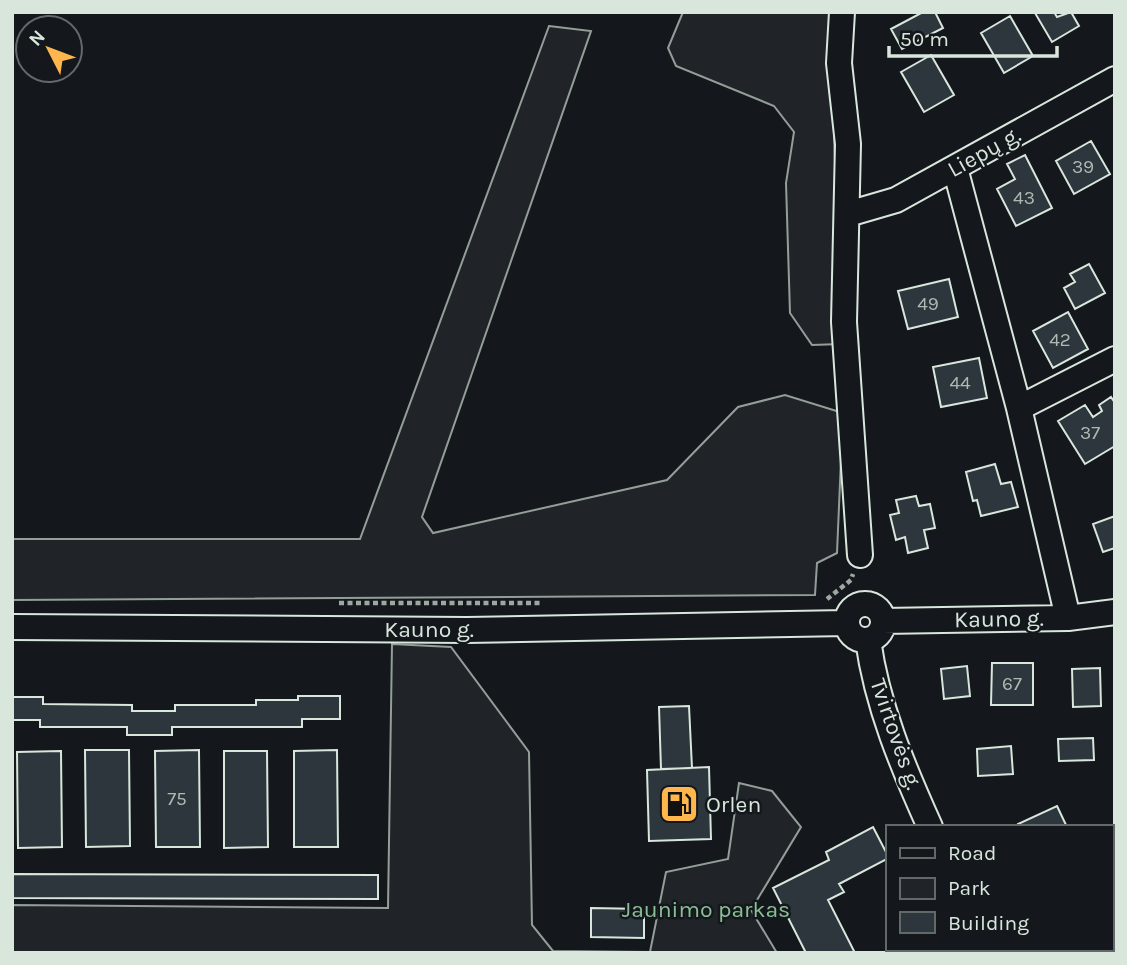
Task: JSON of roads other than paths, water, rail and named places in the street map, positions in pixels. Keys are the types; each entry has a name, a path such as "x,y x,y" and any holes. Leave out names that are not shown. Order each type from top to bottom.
{"street":[{"path":"842,12 839,63 848,144 844,322 860,555"},
{"name":"Liepų g.","path":"848,214 896,200 1115,79"},
{"path":"955,168 1019,408 1068,618"},
{"path":"1019,408 1115,359"},
{"path":"860,604 876,607 881,613 880,627 853,636 842,611 860,604"},
{"name":"Kauno g.","path":"12,627 467,630 842,611"},
{"name":"Kauno g.","path":"880,627 1068,618 1115,612"},
{"name":"Tvirtovės g.","path":"880,627 871,661 898,756 929,825"}],"place":[{"name":"Orlen","path":"679,804"}],"park label":[{"name":"Jaunimo parkas","path":"706,909"}]}
